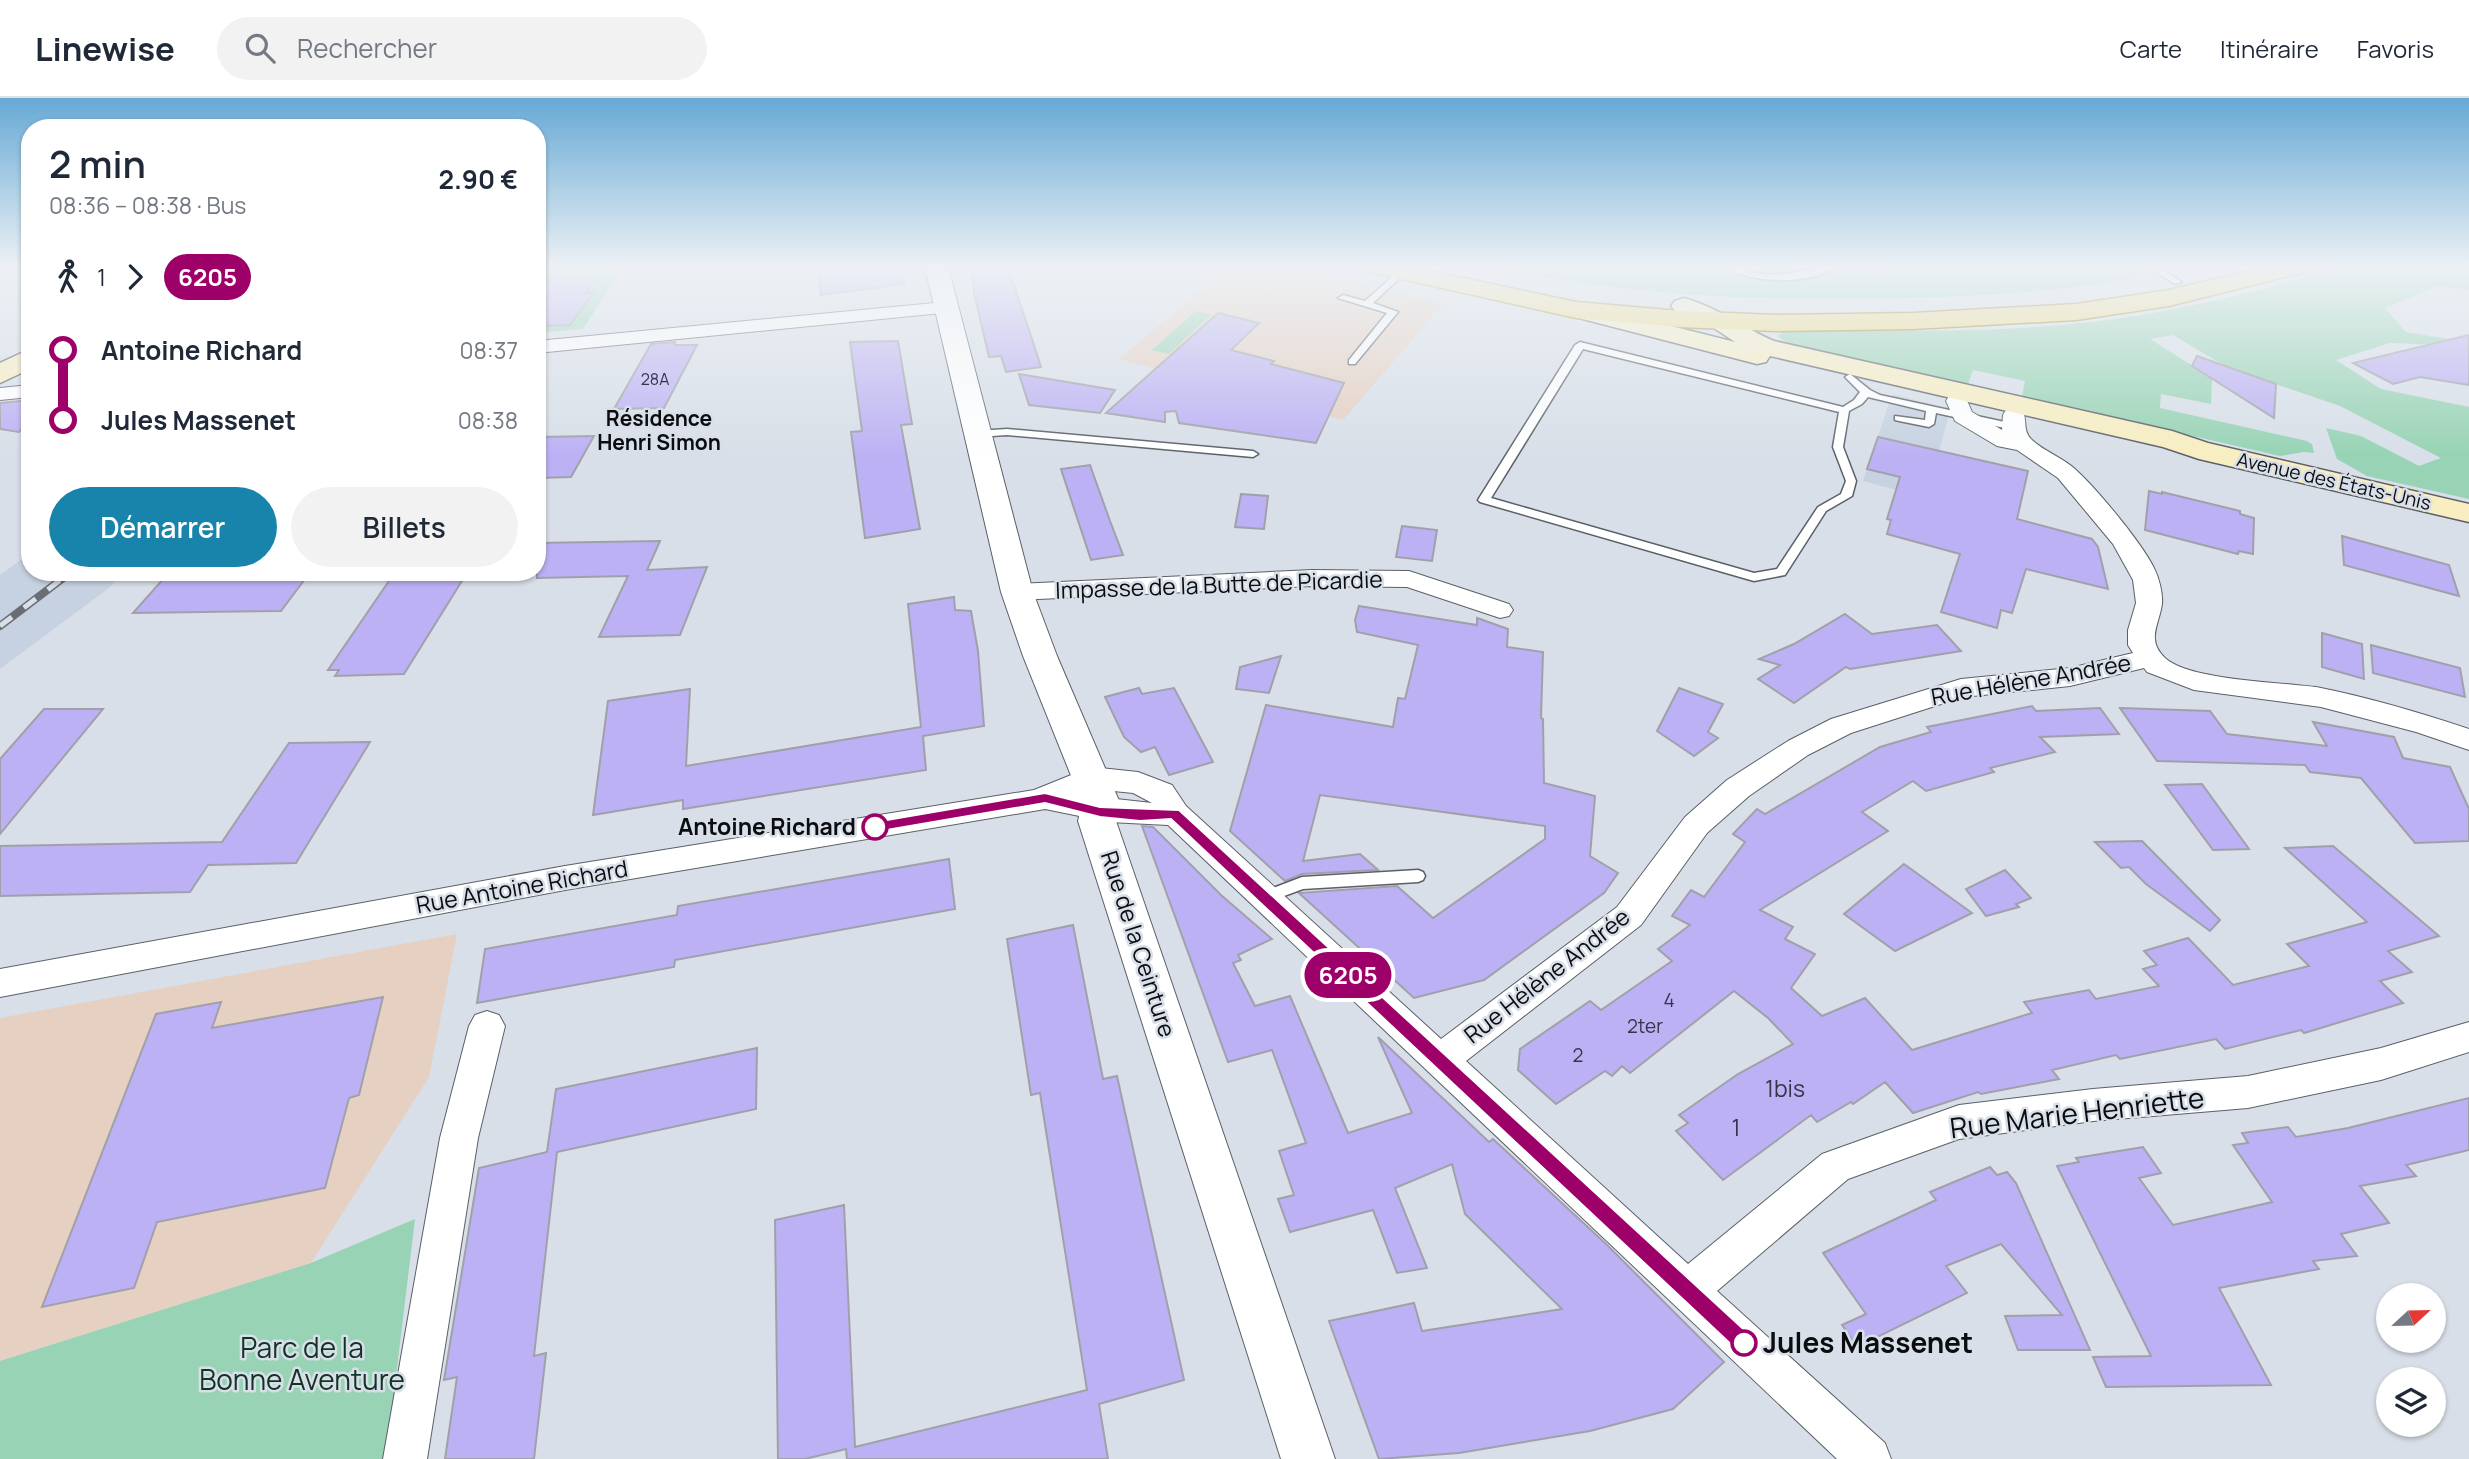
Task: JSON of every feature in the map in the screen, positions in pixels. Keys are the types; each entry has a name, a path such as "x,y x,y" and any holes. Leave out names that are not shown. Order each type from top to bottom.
{"main road":[{"name":"Avenue des États-Unis","path":"1652,331 2017,429 2179,452 2199,450"},
{"name":"Avenue des États-Unis","path":"1736,331 1763,346 2172,440 2199,450 2469,513"},
{"path":"0,375 21,362"},
{"name":"Avenue des États-Unis","path":"1951,409 1989,398"},
{"name":"Avenue des États-Unis","path":"1989,398 2017,429"}],"street":[{"path":"546,346 709,331"},
{"name":"Rue de la Ceinture","path":"951,331 1017,592 1096,795 1097,821 1308,1459"},
{"path":"0,394 21,392"},
{"name":"Rue Hélène Andrée","path":"1443,1060 1460,1044 1629,916 1696,825 1738,788 1798,748 1841,726 1961,688 2070,677 2149,658 2141,645 2141,630 2149,603 2141,567 2123,540 2066,473 2017,429"},
{"name":"Impasse de la Butte de Picardie","path":"1017,592 1312,578 1409,579 1500,610"},
{"path":"2149,658 2169,673 2194,681 2321,698 2423,724 2469,740"},
{"name":"Rue Antoine Richard","path":"0,983 565,878 1045,798 1096,795 1140,816 1174,814 1265,897"},
{"path":"1265,897 1869,1459"},
{"path":"405,1459 459,1138 487,1026"},
{"name":"Rue Marie Henriette","path":"1687,1290 1835,1166 1959,1122 2093,1105 2248,1092 2381,1064 2469,1037"}],"lane":[{"path":"1352,362 1378,331"},
{"path":"1844,410 1838,447 1851,481 1846,496 1822,509 1782,572 1754,577 1484,500 1580,345 1844,410 1858,402 1858,385"},
{"path":"1899,418 1929,424 1951,409"},
{"path":"977,434 1007,432 1253,454"},
{"path":"1265,897 1302,883 1418,876"}],"shaded area":[{"path":"1152,331 1420,331 1343,420 1119,359"},
{"path":"1892,394 1931,404 1949,415 1926,498 1863,481"},
{"path":"21,560 21,581 115,581 0,669 0,575"},
{"path":"457,934 429,1077 311,1263 0,1361 0,1018"}],"green space":[{"path":"1174,331 1194,331 1169,354 1152,350"},
{"path":"1785,331 2405,331 2454,340 2442,345 2390,343 2336,360 2381,389 2469,407 2469,499 2367,476 2337,459 2326,428 2361,436 2419,466 2441,458 2340,406 2244,373 2238,374 2173,335 2150,339 2212,378 2211,404 2161,394 2160,408 2307,441 2312,444 2314,453 2280,456 2022,397 2025,381 1973,370 1968,384 1788,343 1777,336"},
{"name":"Parc de la Bonne Aventure","path":"415,1219 386,1459 0,1459 0,1361 311,1263"}],"building":[{"path":"983,331 1029,331 1041,367 1006,372 1001,356 989,357"},
{"path":"1198,331 1251,331 1231,350 1274,361 1271,364 1344,383 1316,443 1179,423 1176,411 1165,412 1165,422 1106,413"},
{"path":"2469,335 2469,385 2420,377 2393,384 2353,363"},
{"path":"898,341 912,424 901,425 920,529 865,538 851,432 862,431 850,342"},
{"path":"675,342 675,345 697,345 664,408 614,409 651,344"},
{"path":"2197,356 2276,384 2274,418 2192,366"},
{"path":"1019,374 1115,390 1100,413 1029,405"},
{"path":"21,401 19,432 0,429 0,403"},
{"path":"594,436 571,477 546,478 546,437"},
{"path":"1878,437 2028,471 2017,519 2092,539 2098,547 2108,589 2026,569 2012,613 2001,610 1997,628 1941,612 1960,554 1887,534 1891,520 1887,519 1900,477 1867,469"},
{"path":"1090,465 1123,555 1091,560 1061,469"},
{"path":"2149,491 2240,511 2240,514 2254,518 2253,554 2239,551 2238,554 2145,530"},
{"path":"1241,494 1268,496 1264,529 1235,527"},
{"path":"1402,526 1437,530 1432,561 1396,557"},
{"path":"2342,536 2449,565 2459,596 2344,565"},
{"path":"660,541 647,570 707,567 680,635 599,637 628,576 546,578 546,543"},
{"path":"161,581 304,581 281,611 133,613"},
{"path":"389,581 462,581 404,674 335,676 339,670 328,670"},
{"path":"954,597 955,610 971,611 978,651 984,726 923,736 926,770 683,809 683,800 593,815 608,701 690,689 686,766 921,727 908,604"},
{"path":"1359,606 1477,625 1477,618 1508,629 1507,647 1543,652 1541,718 1544,783 1595,796 1590,856 1618,873 1604,893 1484,980 1414,998 1299,893 1397,886 1433,918 1545,839 1545,826 1320,795 1303,861 1360,854 1378,870 1302,874 1285,881 1230,831 1266,705 1393,727 1398,698 1405,699 1418,645 1357,632 1355,620"},
{"path":"1845,614 1872,634 1937,625 1961,651 1850,669 1846,667 1794,703 1758,679 1780,665 1759,659 1794,644"},
{"path":"2322,633 2362,644 2364,679 2322,667"},
{"path":"2371,645 2460,668 2465,697 2373,673"},
{"path":"1281,656 1269,693 1236,689 1240,667"},
{"path":"1139,688 1142,694 1174,688 1213,762 1169,775 1155,747 1141,752 1124,737 1105,697"},
{"path":"1679,688 1723,704 1708,732 1718,738 1694,756 1657,731"},
{"path":"2032,706 2036,711 2100,708 2119,734 2040,737 2055,752 1990,768 1994,772 1926,791 1913,781 1862,812 1888,831 1760,910 1793,927 1785,939 1815,954 1791,988 1822,1016 1865,998 1912,1050 2032,1013 2024,1002 2089,990 2096,999 2159,986 2143,969 2157,965 2144,951 2188,938 2233,985 2309,966 2287,944 2367,922 2285,848 2333,846 2439,936 2388,951 2412,972 2380,981 2403,1003 2304,1033 2301,1030 2225,1049 2216,1039 2120,1059 2116,1055 2052,1070 2059,1079 1981,1094 1978,1092 1913,1113 1885,1082 1853,1104 1851,1102 1817,1122 1811,1115 1723,1180 1676,1131 1688,1123 1679,1115 1738,1074 1793,1044 1768,1018 1734,991 1630,1073 1622,1066 1612,1076 1605,1071 1556,1104 1518,1070 1520,1049 1590,1001 1601,1010 1672,961 1658,949 1690,925 1672,916 1691,890 1704,897 1745,842 1733,834 1757,809 1765,814 1880,747 1931,732 1927,727"},
{"path":"2120,708 2210,711 2227,734 2327,746 2313,722 2394,737 2403,758 2450,767 2469,809 2469,841 2415,843 2361,778 2310,772 2305,765 2157,761"},
{"path":"44,709 103,709 0,834 0,759"},
{"path":"370,742 296,863 208,865 190,892 0,896 0,846 222,842 289,743"},
{"path":"2202,784 2249,849 2213,850 2165,785"},
{"path":"1142,826 1153,827 1221,895 1272,939 1238,955 1241,960 1233,963 1255,1006 1290,996 1348,1133 1412,1113 1378,1037 1489,1142 1493,1139 1606,1244 1724,1362 1673,1409 1590,1431 1459,1453 1379,1459 1329,1321 1414,1303 1422,1331 1562,1309 1465,1214 1452,1164 1395,1188 1427,1268 1397,1273 1373,1210 1290,1232 1278,1199 1294,1195 1279,1151 1306,1143 1272,1050 1228,1062"},
{"path":"2142,841 2220,920 2210,931 2146,884 2129,867 2121,868 2095,842"},
{"path":"949,859 955,909 675,960 674,967 477,1003 485,949 677,915 678,906"},
{"path":"1904,864 1972,913 1895,951 1844,914"},
{"path":"2005,870 2031,898 2016,904 2019,907 1986,916 1966,889"},
{"path":"1073,925 1103,1079 1117,1076 1184,1380 1099,1404 1108,1459 847,1459 846,1449 805,1459 778,1459 775,1220 844,1205 855,1447 1087,1390 1040,1093 1031,1095 1007,939"},
{"path":"383,997 359,1095 349,1098 325,1188 157,1222 134,1288 42,1307 156,1014 221,1002 212,1028"},
{"path":"757,1048 756,1109 557,1152 534,1356 546,1353 534,1459 445,1459 457,1377 444,1380 479,1168 547,1152 556,1089"},
{"path":"2469,1098 2469,1150 2406,1165 2416,1176 2360,1186 2389,1223 2341,1234 2357,1256 2313,1261 2319,1269 2219,1288 2271,1385 2106,1387 2093,1357 2151,1356 2057,1166 2079,1162 2076,1158 2143,1147 2161,1173 2139,1178 2173,1225 2272,1202 2233,1145 2248,1143 2242,1133 2288,1127 2296,1137 2348,1128"},
{"path":"1990,1167 1997,1175 2007,1172 2016,1183 2090,1350 2018,1350 2005,1316 2062,1315 2001,1244 1946,1266 1967,1293 1857,1347 1842,1325 1866,1314 1823,1253 1936,1200 1930,1192"}],"railway":[{"path":"0,626 59,581"}],"bus line":[{"name":"6205","path":"875,827 1045,798 1100,812 1140,816 1174,814 1443,1060 1744,1343"}],"place":[{"name":"Antoine Richard","path":"875,827"},
{"name":"Jules Massenet","path":"1744,1343"}],"district":[{"name":"Résidence Henri Simon","path":"659,431"}]}
